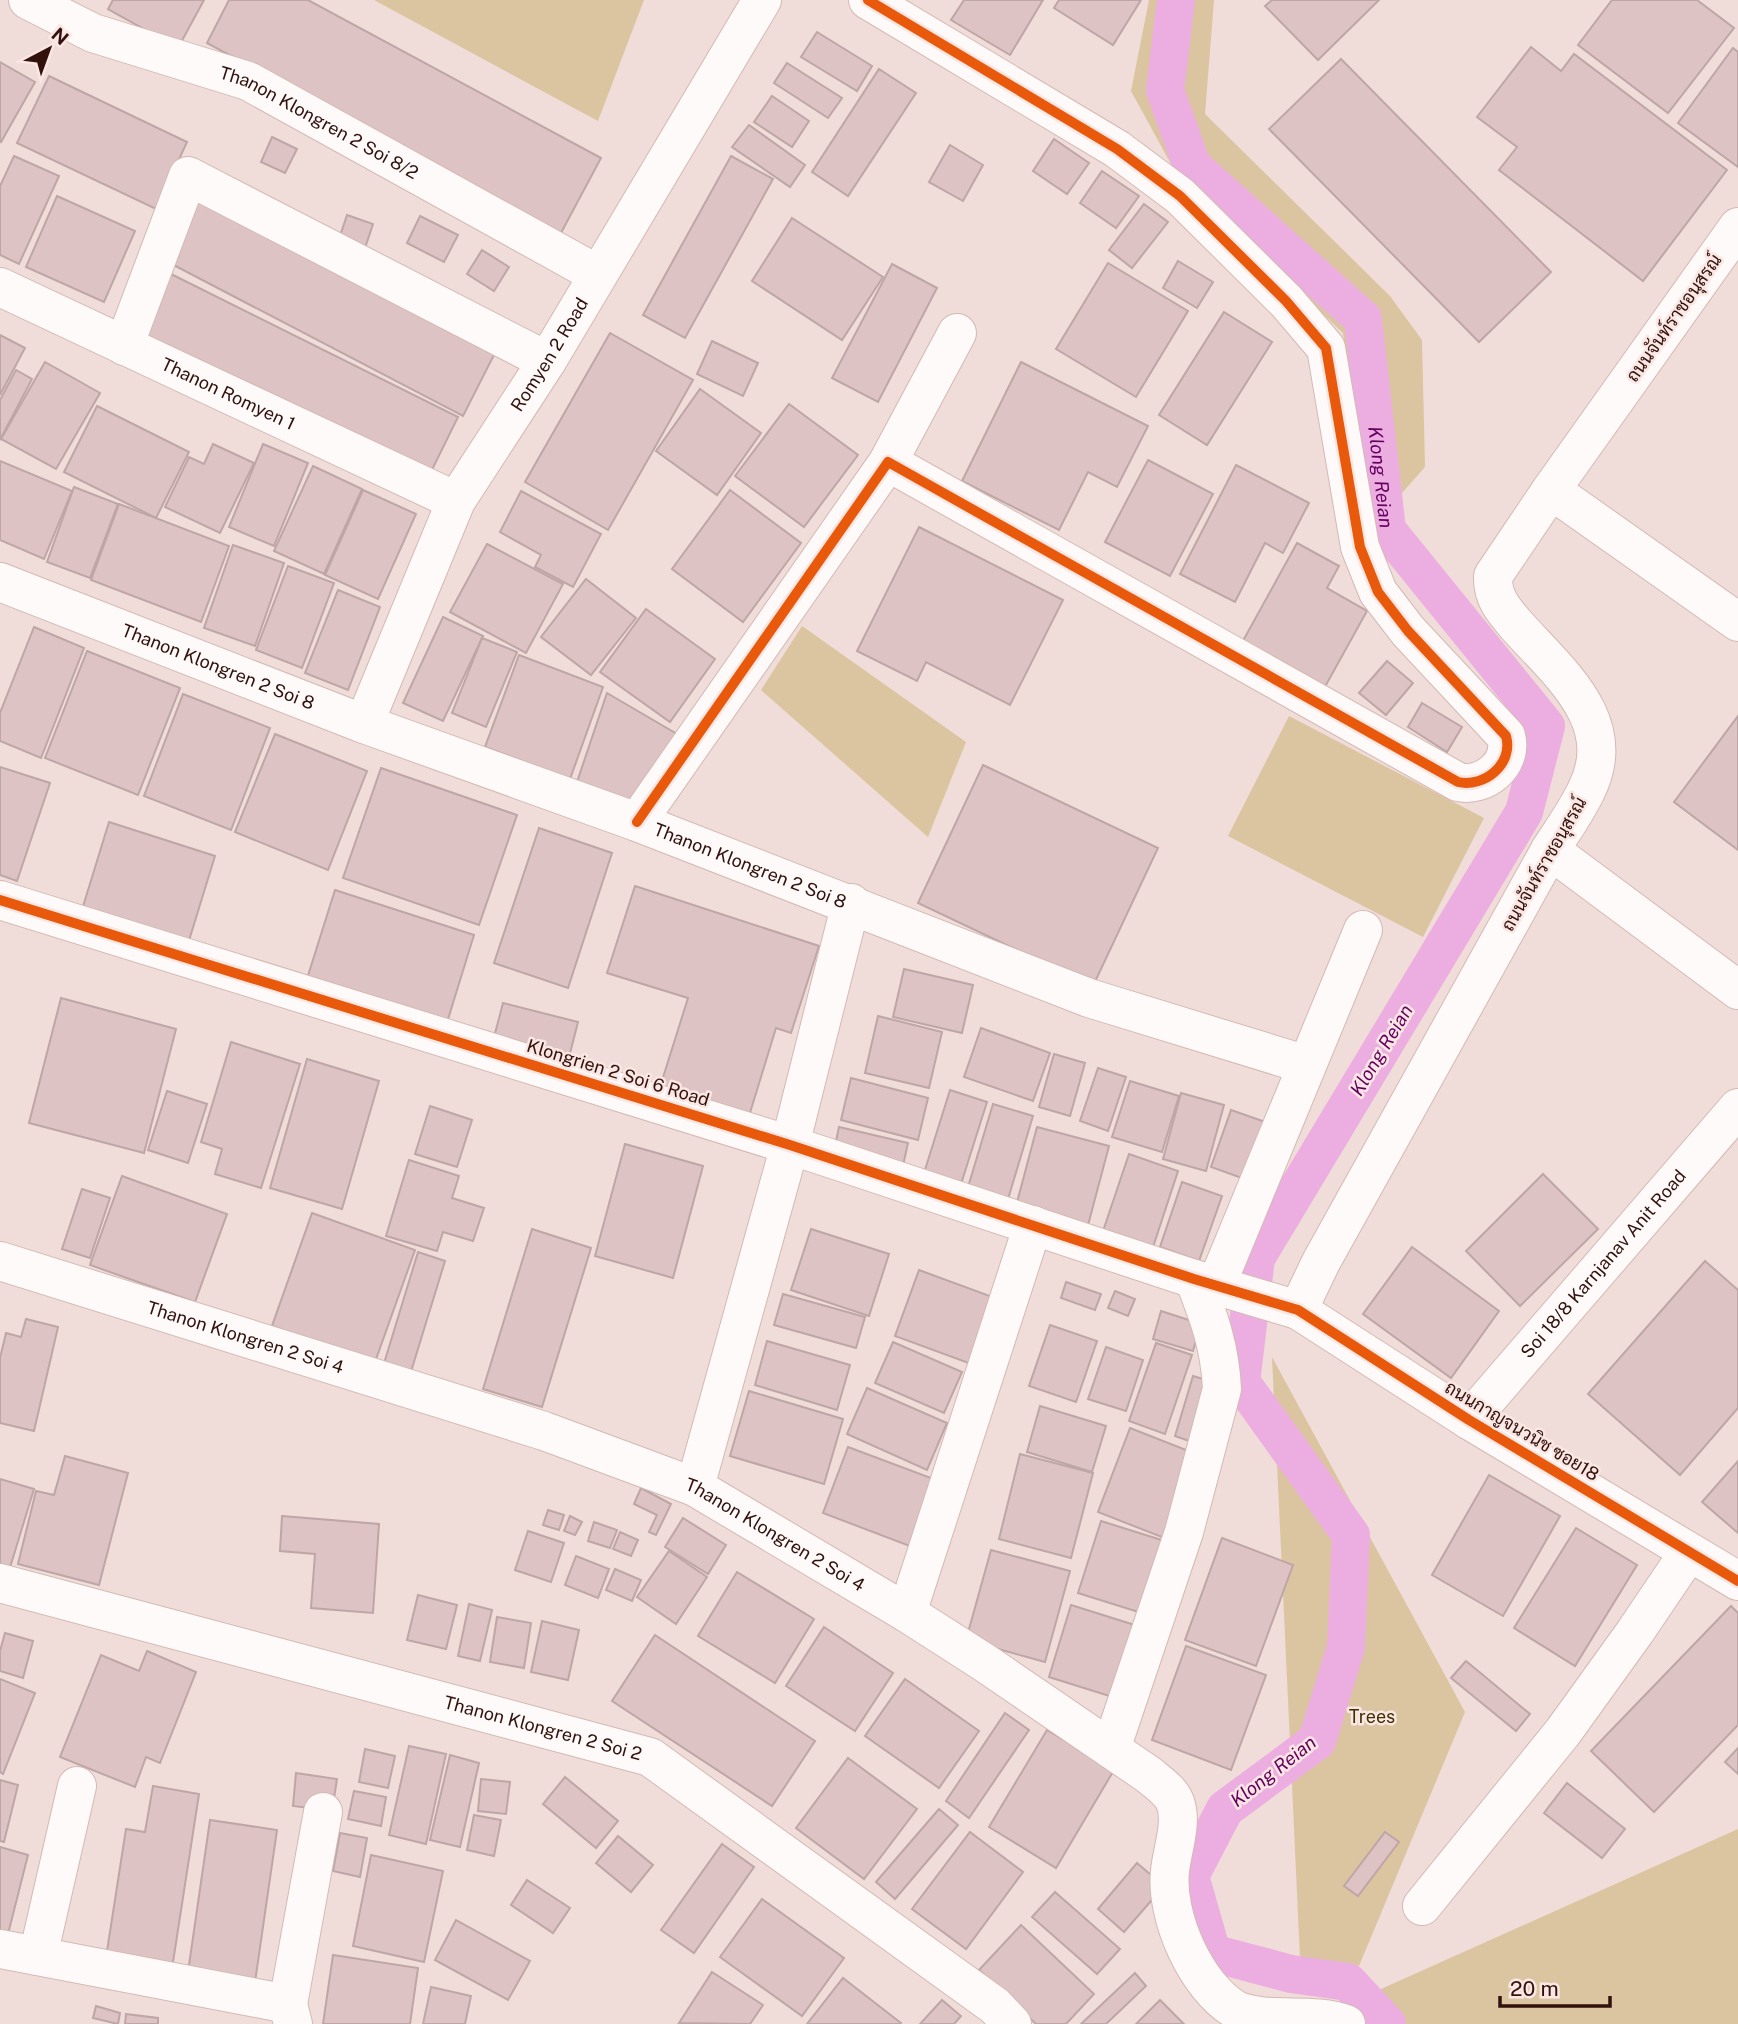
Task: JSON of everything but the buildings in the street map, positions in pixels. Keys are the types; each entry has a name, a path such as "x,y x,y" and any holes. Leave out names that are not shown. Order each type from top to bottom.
{"street":[{"name":"Thanon Klongren 2 Soi 8/2","path":"27,0 93,33 248,81 597,274"},
{"name":"Romyen 2 Road","path":"364,724 456,501 547,361 762,0"},
{"path":"867,0 1117,149 1180,196 1286,301 1326,348 1360,547 1378,592 1408,631 1506,736 1506,755 1487,779 1478,784 1458,782 888,462"},
{"path":"124,346 188,176 547,361"},
{"name":"ถนนจันท์ราชอนุสรณ์","path":"1294,1309 1550,850 1587,790 1595,762 1598,742 1589,714 1574,689 1503,611 1492,589 1493,576 1738,227"},
{"name":"Thanon Romyen 1","path":"0,287 456,501"},
{"path":"637,822 888,462 957,333"},
{"path":"1552,490 1738,622"},
{"name":"Thanon Klongren 2 Soi 8","path":"0,582 364,724 637,822 1089,998 1307,1066"},
{"path":"1550,850 1738,990"},
{"name":"Klongrien 2 Soi 6 Road","path":"0,900 790,1145 1211,1285"},
{"path":"695,1487 790,1145 851,904"},
{"path":"1111,1749 1184,1532 1222,1389 1211,1285 1363,930"},
{"name":"Soi 18/8 Karnjanav Anit Road","path":"1469,1420 1738,1108"},
{"path":"906,1613 1033,1225"},
{"name":"Thanon Klongren 2 Soi 4","path":"0,1261 544,1431 695,1487 906,1613 1149,1775 1168,1791 1175,1802 1176,1830 1170,1874 1174,1913 1185,1948 1202,1979 1225,2002 1245,2014 1264,2018 1326,2019 1346,2024"},
{"name":"ถนนกาญจนวนิช ซอย18","path":"1211,1285 1294,1309 1469,1420 1738,1581"},
{"path":"1423,1906 1563,1732 1689,1552"},
{"name":"Thanon Klongren 2 Soi 2","path":"0,1583 650,1757 995,2006 1012,2024"},
{"path":"38,1956 77,1786"},
{"path":"0,1949 290,2014 323,1812"}],"green space":[{"path":"374,0 644,0 598,121"},
{"path":"1149,0 1214,0 1205,114 1390,296 1422,340 1425,467 1370,529 1343,333 1177,175 1131,91"},
{"path":"802,626 966,742 928,837 761,690"},
{"path":"1289,716 1484,818 1423,937 1228,836"},
{"name":"Trees","path":"1272,1357 1465,1712 1359,1966 1300,1957"},
{"path":"1738,1829 1738,2024 1377,2024 1352,2002"}],"waterway":[{"name":"Klong Reian","path":"1176,0 1165,90 1192,166 1363,319 1387,530 1546,726 1524,812 1256,1258 1241,1382 1351,1535 1346,1647 1317,1741 1225,1809 1190,1876 1212,1953 1291,1974 1348,1982 1387,2024"}],"cycle path":[{"path":"637,822 888,462 1458,782 1468,783 1487,777 1495,772 1506,756 1506,736 1408,631 1378,592 1360,547 1326,348 1286,301 1180,196 1117,149 868,0"},
{"path":"0,900 790,1145 1194,1279 1298,1310 1469,1420 1738,1581"}]}
